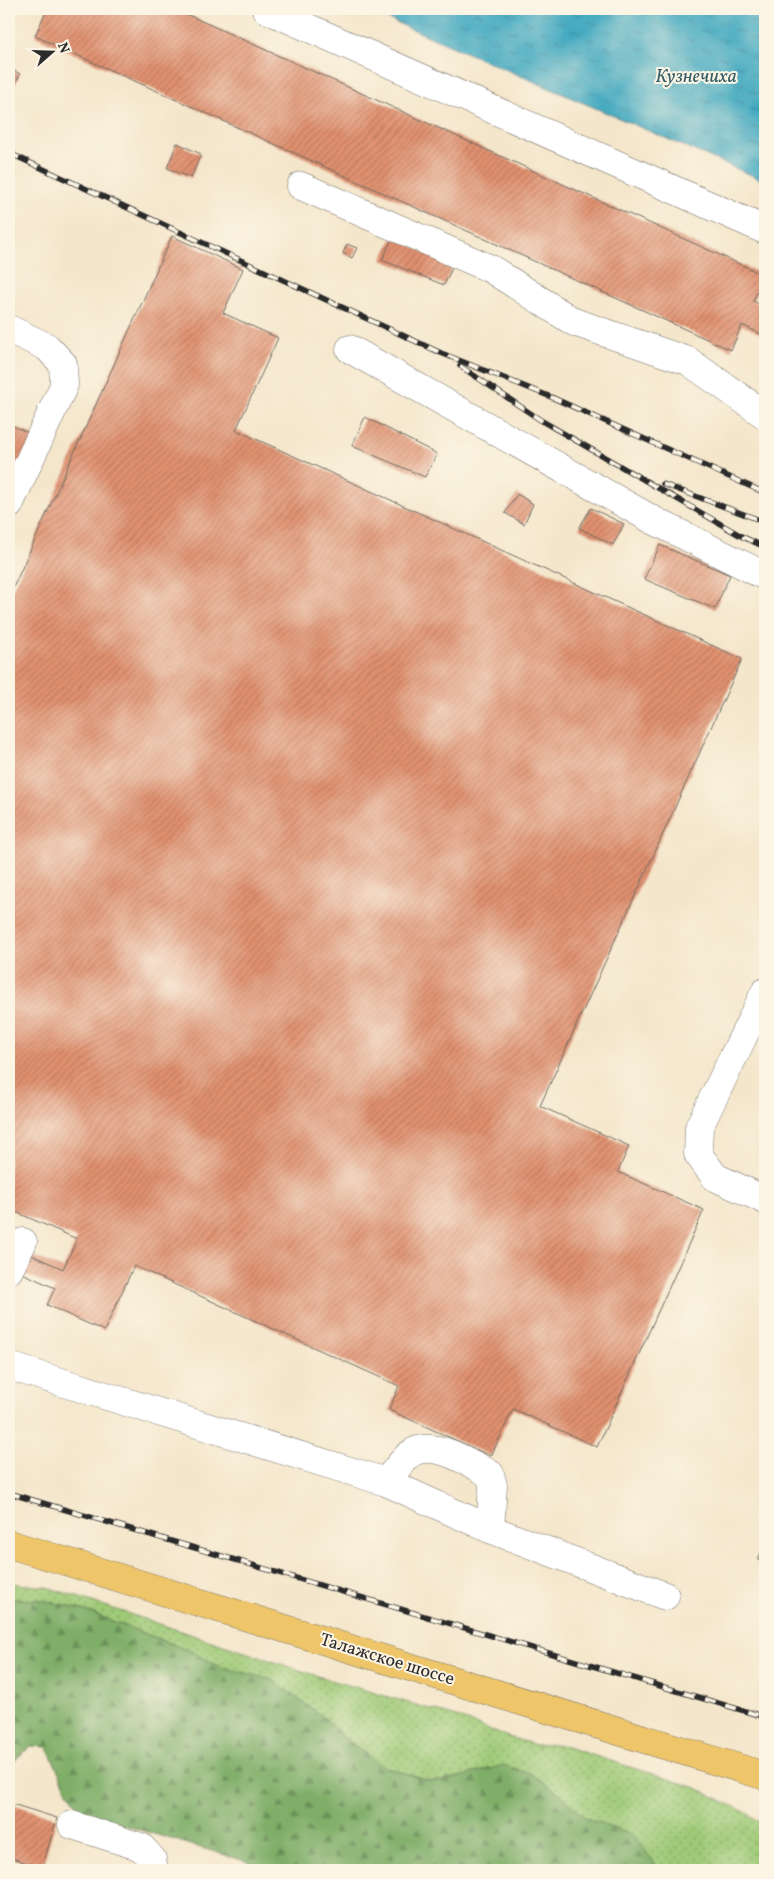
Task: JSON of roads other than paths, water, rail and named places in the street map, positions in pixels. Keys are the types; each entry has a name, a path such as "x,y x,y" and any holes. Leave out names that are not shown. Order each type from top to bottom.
{"main road":[{"name":"Талажское шоссе","path":"9,1544 765,1776"}],"lane":[{"path":"266,9 765,230"},
{"path":"301,186 491,269 574,322 688,361 765,415"},
{"path":"9,329 47,347 63,364 64,385 9,505"},
{"path":"350,349 653,520 765,576"},
{"path":"765,992 699,1126 698,1154 714,1177 765,1200"},
{"path":"9,1270 24,1242"},
{"path":"9,1366 386,1482 490,1529 665,1596"},
{"path":"386,1482 410,1453 426,1449 446,1451 490,1474 493,1485 490,1529"},
{"path":"72,1826 141,1847 152,1859 154,1870"}],"water":[{"name":"Кузнечиха","path":"365,9 765,9 765,181"}],"railway":[{"path":"9,153 441,353 551,397 765,493"},
{"path":"460,366 542,421 743,537 765,547"},
{"path":"663,484 765,522"},
{"path":"9,1493 765,1717"}]}
